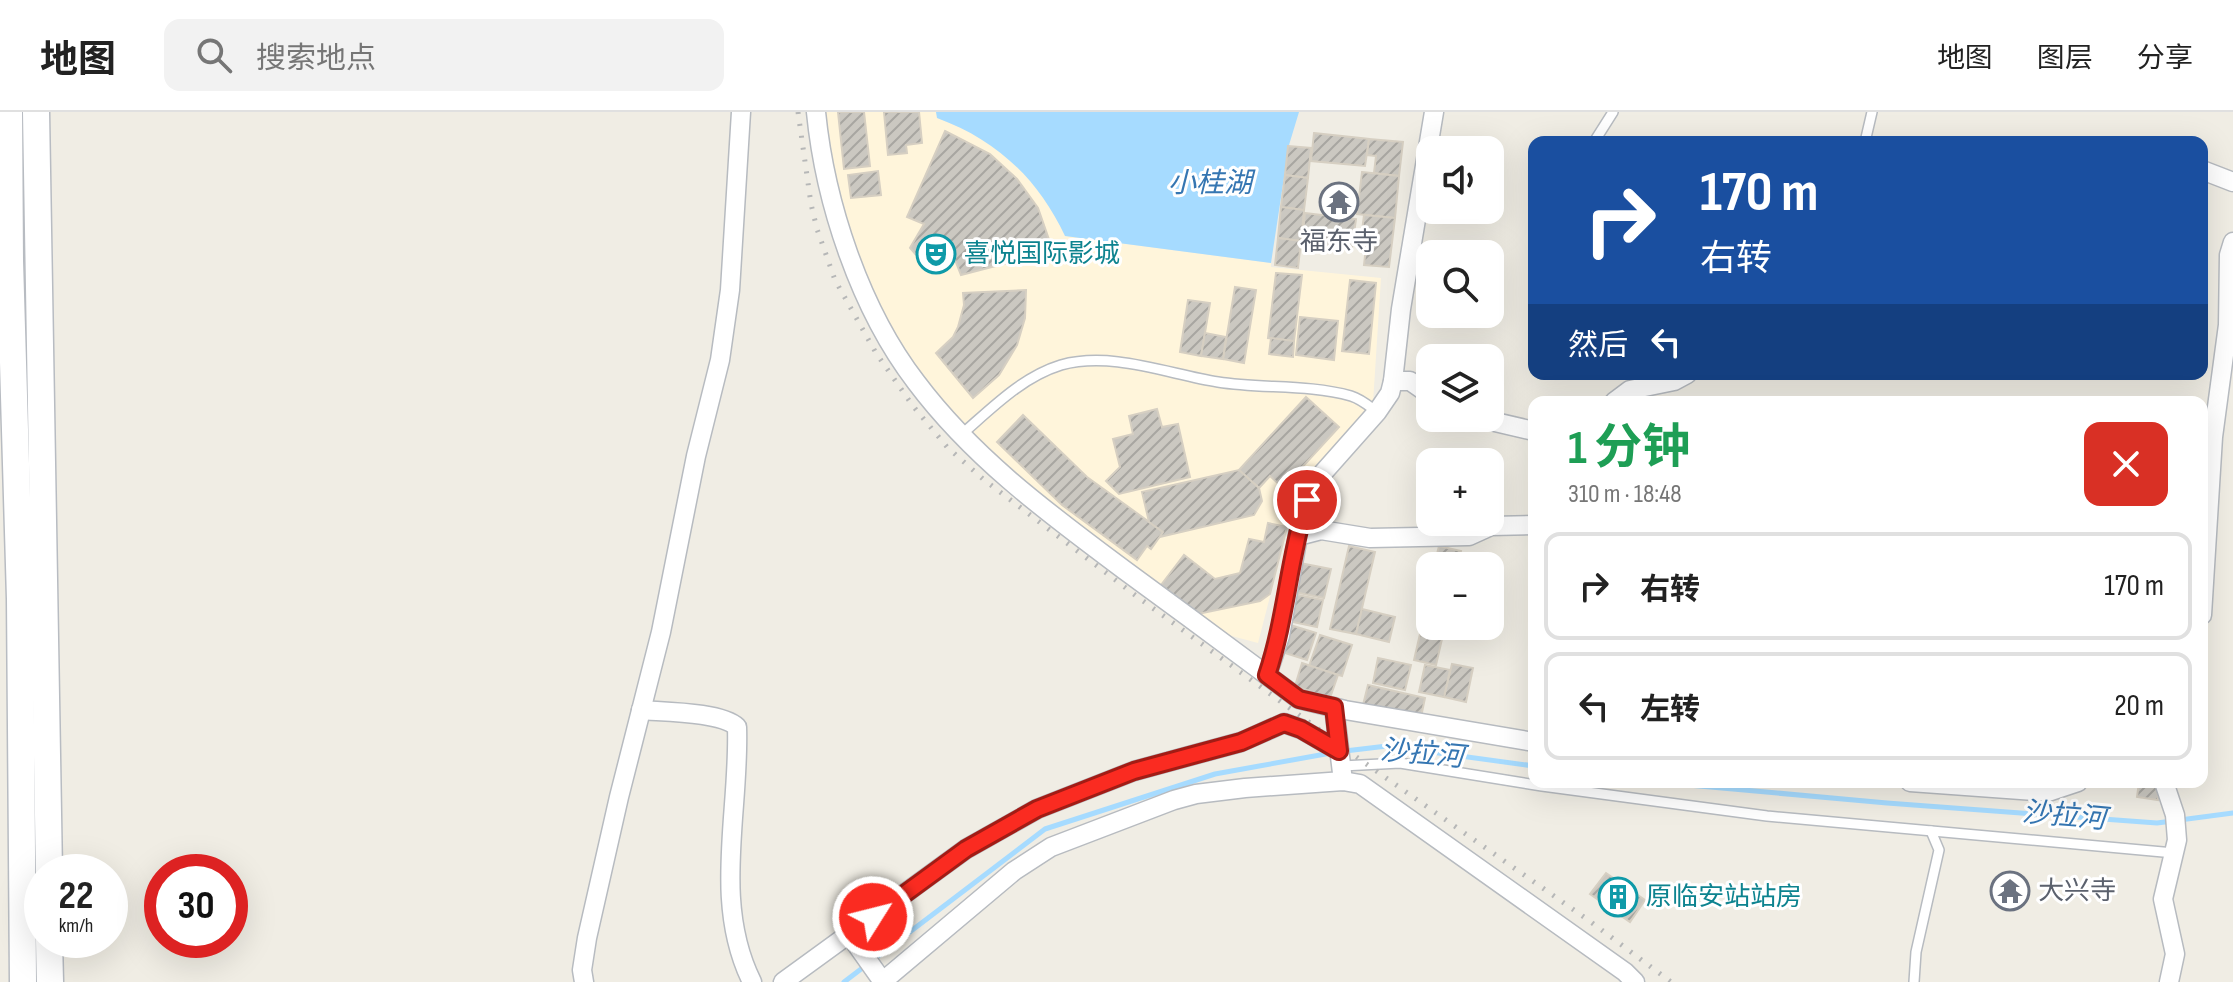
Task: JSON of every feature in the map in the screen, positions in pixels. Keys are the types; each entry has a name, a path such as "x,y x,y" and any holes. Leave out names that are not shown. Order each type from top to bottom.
{"main road":[{"path":"9,112 20,599 23,982"},
{"path":"36,112 49,854"},
{"path":"10,261 37,260"},
{"path":"49,958 50,982"}],"street":[{"path":"584,982 582,970 587,938 661,632 696,456 720,360 730,290 741,112"},
{"path":"816,112 823,164 835,210 854,266 875,313 914,380 1014,486 1299,699 1334,716 1528,741"},
{"path":"1267,675 1280,636 1301,519 1314,486 1390,393 1434,112"},
{"path":"2208,172 2233,182"},
{"path":"2208,518 2213,437 2228,325 2229,255 2233,242"},
{"path":"1622,396 1630,390 1676,380"},
{"path":"1393,381 1410,381 1416,385"},
{"path":"1504,424 1528,430"},
{"path":"1298,536 1321,530 1370,538 1469,536 1491,526 1528,525"},
{"path":"641,710 717,718 737,727 729,899 735,939 752,982"},
{"path":"1334,716 1341,766"},
{"path":"783,982 852,938 966,849 1037,809 1134,771 1241,742 1284,723 1301,729 1360,784 1635,982"},
{"path":"852,938 881,980 1014,871 1051,847 1196,794 1245,788 1341,766"},
{"path":"1993,788 2048,792 2060,788"},
{"path":"2166,788 2175,815 2176,846 2163,899 2175,954 2169,982"}],"lane":[{"path":"1598,136 1613,112"},
{"path":"1866,136 1872,112"},
{"path":"962,434 1007,395 1031,379 1061,365 1089,361 1124,363 1219,382 1328,391 1356,397 1377,412"},
{"path":"1341,766 1400,763 1528,784"},
{"path":"1557,788 1767,816 1931,831 2176,846"},
{"path":"1914,982 1916,952 1939,850 1931,831"}],"shaded area":[{"path":"821,112 936,112 938,118 978,135 1013,161 1044,196 1066,236 1271,263 1271,267 1381,278 1373,403 1298,488 1258,643 1228,635 1047,506 937,401 885,322 840,208"}],"water":[{"name":"小桂湖","path":"936,112 1299,112 1289,145 1271,263 1065,236 1042,197 1013,164 979,138 937,118"}],"building":[{"path":"838,112 864,112 870,166 844,169"},
{"path":"884,112 919,112 922,143 906,145 907,153 888,155"},
{"path":"945,131 990,154 1017,179 1038,208 1053,251 961,275 955,260 932,273 910,248 924,224 907,217"},
{"path":"1314,133 1369,139 1365,166 1311,161"},
{"path":"1369,139 1403,142 1399,176 1374,173 1376,156 1367,155"},
{"path":"1288,146 1311,148 1308,178 1285,175"},
{"path":"878,171 881,195 851,198 848,175"},
{"path":"1362,172 1399,176 1395,218 1357,214"},
{"path":"1285,175 1308,178 1304,210 1281,207"},
{"path":"1281,207 1304,210 1301,241 1278,238"},
{"path":"1305,213 1356,219 1352,248 1302,243"},
{"path":"1364,215 1395,218 1389,267 1364,265 1366,247 1360,247"},
{"path":"1278,238 1301,241 1298,268 1275,265"},
{"path":"1276,273 1302,275 1294,341 1268,338"},
{"path":"1350,280 1376,283 1369,354 1342,351"},
{"path":"1235,287 1256,290 1244,363 1223,359"},
{"path":"1026,290 1025,318 1017,345 999,375 973,398 936,353 953,337 958,327 964,305 963,293"},
{"path":"1188,300 1210,303 1201,356 1180,352"},
{"path":"1300,317 1338,321 1334,360 1296,355"},
{"path":"1205,333 1226,337 1223,359 1201,356"},
{"path":"1271,338 1294,341 1293,357 1269,354"},
{"path":"1306,397 1339,427 1283,488 1270,476 1259,488 1239,470"},
{"path":"1157,409 1162,427 1178,424 1190,477 1119,494 1106,481 1120,467 1113,439 1133,434 1129,416"},
{"path":"1023,415 1087,477 1163,532 1151,549 1147,546 1137,560 1062,505 997,442"},
{"path":"1239,470 1259,488 1262,501 1254,515 1160,537 1163,532 1149,522 1142,492"},
{"path":"1268,523 1287,527 1270,594 1260,601 1198,614 1161,585 1184,555 1215,579 1240,573 1249,539 1264,542"},
{"path":"1349,546 1375,552 1356,634 1330,629"},
{"path":"1439,546 1461,551 1461,552 1438,552"},
{"path":"1300,563 1331,569 1324,598 1294,592"},
{"path":"1293,594 1323,600 1317,627 1288,621"},
{"path":"1362,609 1395,617 1389,642 1356,634"},
{"path":"1287,624 1316,633 1307,660 1279,651"},
{"path":"1320,635 1352,645 1342,676 1309,666"},
{"path":"1419,640 1442,640 1436,665 1414,660"},
{"path":"1378,658 1411,665 1405,690 1373,683"},
{"path":"1302,663 1338,675 1330,698 1295,686"},
{"path":"1452,664 1473,668 1466,702 1444,697"},
{"path":"1425,665 1450,670 1444,697 1419,692"},
{"path":"1368,685 1425,698 1421,717 1363,705"},
{"path":"2138,788 2159,788 2158,800 2137,797"},
{"name":"原临安站站房","path":"1606,873 1645,900 1630,922 1590,894"}],"waterway":[{"name":"沙拉河","path":"1345,751 1387,746 1528,765"},
{"name":"沙拉河","path":"844,982 1045,829 1215,774 1331,753"},
{"name":"沙拉河","path":"1721,788 2157,823 2233,813"}],"railway":[{"path":"798,112 811,204 835,280 876,353 913,406 947,447 983,479 1139,598 1671,982"}],"place":[{"name":"福东寺","path":"1339,202"},
{"name":"喜悦国际影城","path":"936,254"},
{"name":"大兴寺","path":"2010,891"},
{"name":"原临安站站房","path":"1618,897"}],"route":[{"path":"873,917 966,849 1037,809 1134,771 1241,742 1284,723 1339,751 1334,707 1299,699 1267,675 1280,636 1307,500"}]}
